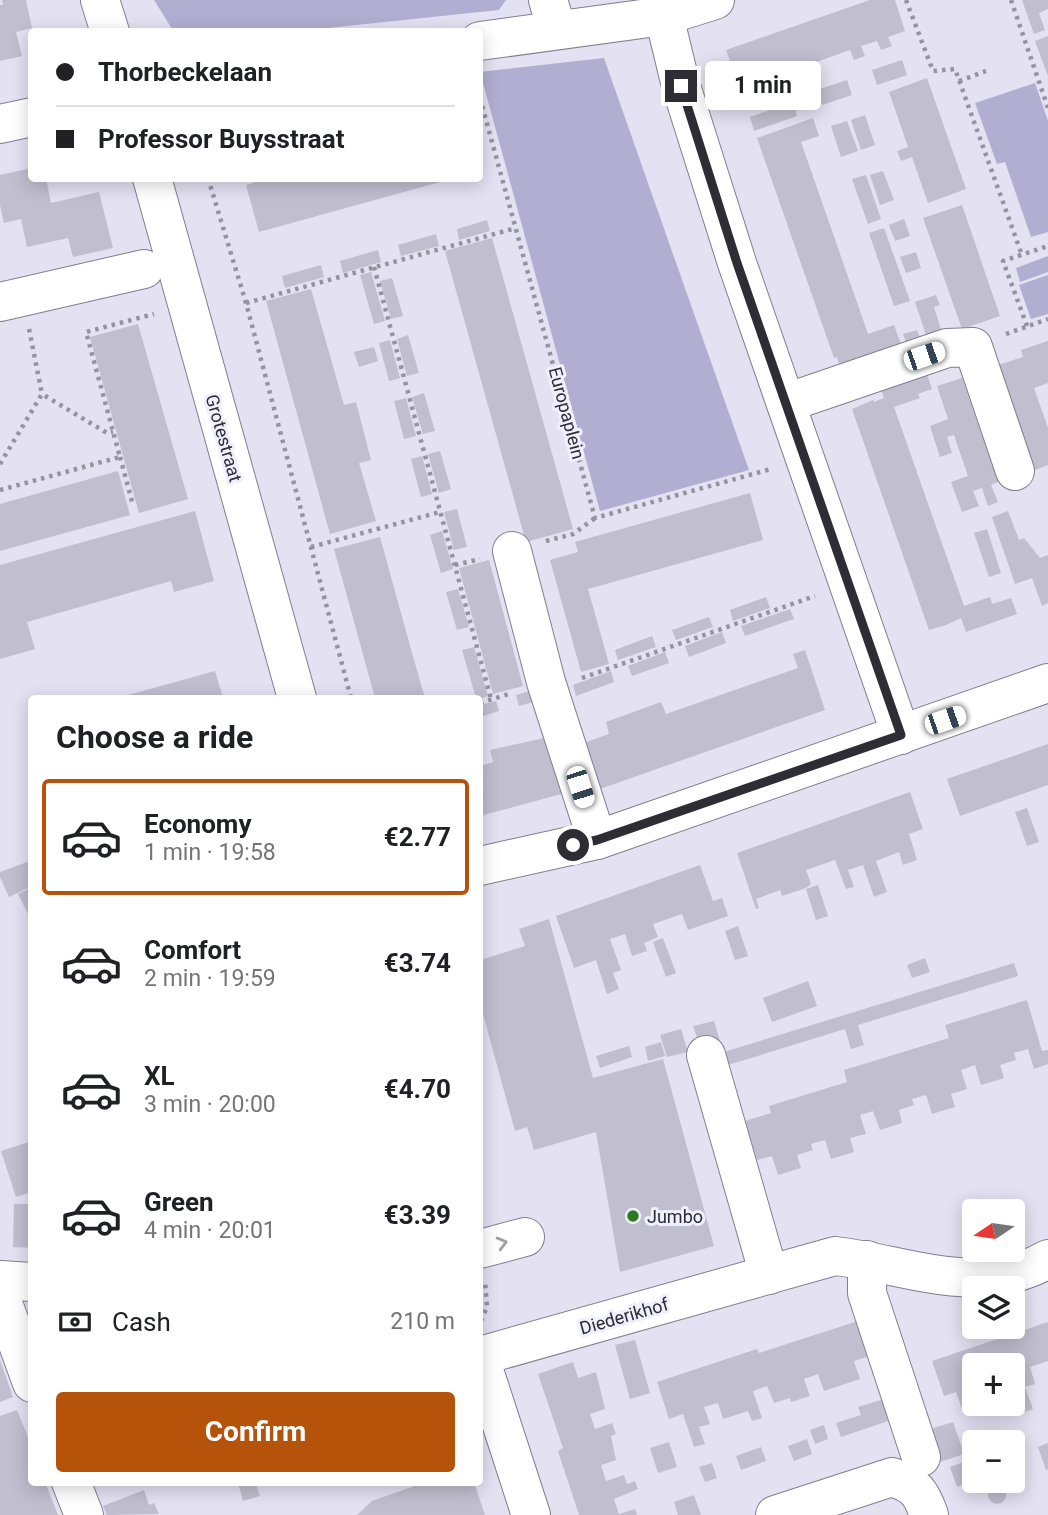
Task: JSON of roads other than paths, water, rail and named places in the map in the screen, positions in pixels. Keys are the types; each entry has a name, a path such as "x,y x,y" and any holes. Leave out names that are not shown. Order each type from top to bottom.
{"street":[{"path":"100,0 109,28"},
{"path":"483,40 552,15 664,16 715,0"},
{"path":"664,16 681,86 737,263 901,735"},
{"path":"0,124 28,118"},
{"name":"Grotestraat","path":"153,182 296,695"},
{"path":"11,300 144,269"},
{"path":"786,403 947,348 973,347 1015,471"},
{"path":"512,551 546,682 597,840"},
{"path":"483,865 597,840 1048,683"},
{"path":"706,1055 769,1275"},
{"path":"483,1264 525,1237"},
{"name":"Diederikhof","path":"483,1356 835,1256 943,1276 981,1279 1012,1275 1048,1259"},
{"path":"867,1260 867,1293 921,1457"},
{"path":"0,1280 28,1282"},
{"path":"0,1295 28,1372"},
{"path":"483,1366 531,1515"},
{"path":"778,1515 892,1477 910,1483 924,1502 929,1515"},
{"path":"73,1486 84,1515"}],"place":[{"name":"Jumbo","path":"633,1216"}]}
